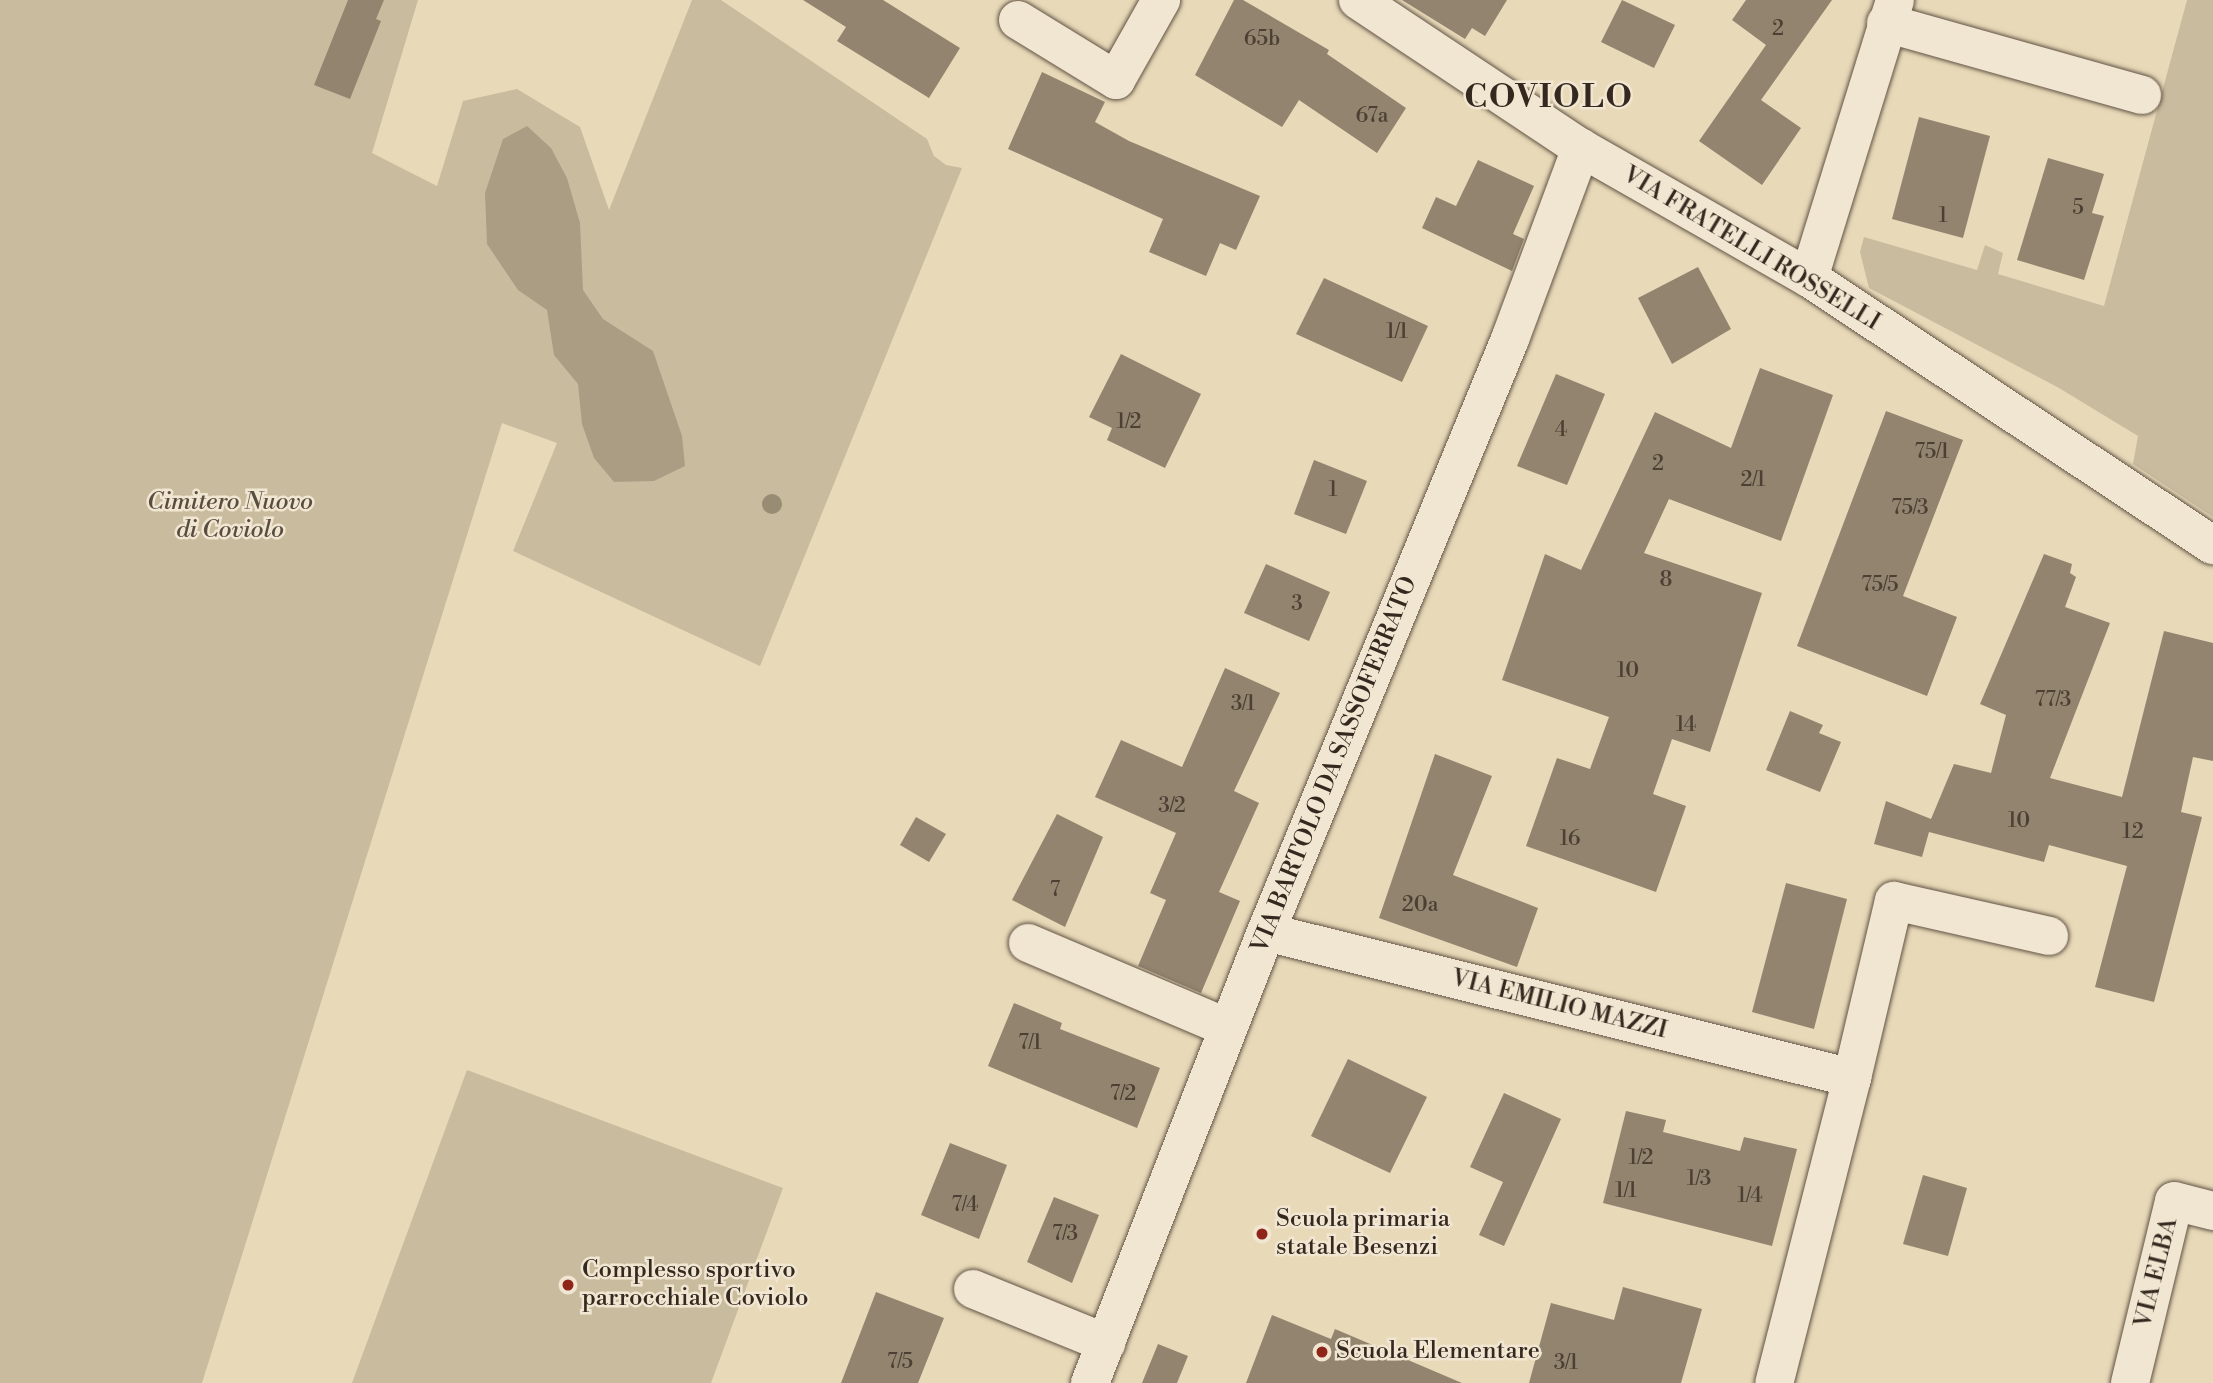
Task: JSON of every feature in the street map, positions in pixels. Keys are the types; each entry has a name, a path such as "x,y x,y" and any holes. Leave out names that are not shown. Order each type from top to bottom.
{"street":[{"path":"1018,20 1116,80 1161,0"},
{"name":"VIA FRATELLI ROSSELLI","path":"1358,0 1581,148 1809,278 2213,545"},
{"path":"1809,278 1891,11 2143,95"},
{"name":"VIA BARTOLO DA SASSOFERRATO","path":"1090,1383 1266,932 1510,339 1581,148"},
{"path":"1774,1383 1894,901 2049,936"},
{"name":"VIA EMILIO MAZZI","path":"1266,932 1852,1078"},
{"path":"1028,943 1228,1028"},
{"name":"VIA ELBA","path":"2130,1383 2174,1202 2213,1211"},
{"path":"973,1289 1106,1343"}],"green space":[{"name":"Cimitero Nuovo di Coviolo","path":"0,0 418,0 372,153 437,186 463,101 517,89 580,127 609,210 692,0 721,0 927,139 934,156 946,165 962,168 760,666 513,551 557,443 502,423 202,1383 0,1383"},
{"path":"2187,0 2213,0 2213,517 2133,464 2138,436 2059,388 1869,288 1860,252 1864,237 1977,270 1985,245 2003,253 1998,274 2104,306"},
{"name":"Complesso sportivo parrocchiale Coviolo","path":"467,1070 783,1188 711,1383 352,1383"}],"shaded area":[{"path":"527,126 551,148 567,178 580,223 583,290 603,319 653,351 682,436 685,466 654,481 614,482 594,458 582,424 578,384 554,355 547,310 518,290 487,244 485,193 503,139"}],"building":[{"path":"348,0 384,0 376,19 381,21 350,99 314,85"},
{"path":"803,0 883,0 960,48 929,98 837,41 846,27"},
{"path":"1234,0 1243,0 1329,50 1327,54 1406,108 1377,153 1299,100 1282,127 1195,75"},
{"path":"1402,0 1507,0 1485,36 1472,28 1465,39"},
{"path":"1622,0 1675,25 1654,68 1601,42"},
{"path":"1746,0 1832,0 1761,100 1801,128 1762,185 1699,141 1766,45 1732,20"},
{"path":"1042,72 1105,102 1095,122 1129,141 1260,196 1236,250 1220,243 1206,276 1149,252 1163,219 1008,149"},
{"path":"1919,117 1990,136 1963,238 1892,219"},
{"path":"2048,158 2104,174 2092,213 2104,216 2084,280 2017,260"},
{"path":"1478,160 1534,186 1513,234 1524,239 1512,271 1422,228 1436,197 1456,206"},
{"path":"1698,267 1731,329 1672,364 1638,298"},
{"path":"1324,278 1428,326 1402,382 1296,334"},
{"path":"1121,354 1201,394 1165,468 1107,440 1112,428 1089,417"},
{"path":"1760,368 1833,395 1781,541 1669,499 1644,553 1762,593 1710,752 1672,739 1653,794 1686,806 1656,892 1526,846 1557,758 1590,769 1609,717 1502,680 1545,554 1581,570 1655,412 1731,448"},
{"path":"1556,374 1605,394 1567,485 1517,466"},
{"path":"1886,411 1963,440 1903,596 1957,617 1927,696 1797,646"},
{"path":"1314,460 1367,481 1346,534 1294,514"},
{"path":"2044,554 2072,564 2070,573 2076,577 2065,607 2110,623 2050,778 2122,797 2164,631 2213,643 2213,761 2193,757 2181,812 2202,817 2154,1002 2095,987 2127,866 2049,845 2044,862 1929,832 1922,857 1874,844 1886,801 1931,819 1954,764 1991,773 2006,715 1980,704"},
{"path":"1266,564 1330,592 1309,641 1244,613"},
{"path":"1225,668 1280,693 1234,791 1259,803 1219,892 1240,901 1201,993 1138,966 1166,900 1150,893 1176,833 1095,797 1121,740 1182,767"},
{"path":"1790,711 1823,725 1819,733 1841,742 1820,792 1766,770"},
{"path":"1435,754 1492,776 1453,875 1538,908 1517,967 1379,918"},
{"path":"1057,814 1103,837 1065,927 1012,900"},
{"path":"916,817 946,834 929,862 900,845"},
{"path":"1786,883 1847,899 1814,1029 1752,1012"},
{"path":"1014,1003 1062,1023 1060,1029 1160,1068 1137,1128 988,1066"},
{"path":"1348,1059 1427,1097 1390,1173 1311,1136"},
{"path":"1504,1093 1561,1119 1504,1246 1479,1235 1503,1182 1470,1167"},
{"path":"1626,1111 1666,1120 1663,1132 1740,1151 1744,1137 1797,1149 1772,1246 1603,1203"},
{"path":"950,1143 1007,1165 979,1239 921,1215"},
{"path":"1923,1175 1967,1188 1948,1256 1903,1244"},
{"path":"1054,1197 1099,1215 1072,1283 1027,1262"},
{"path":"1623,1287 1702,1309 1681,1383 1529,1383 1551,1303 1614,1320"},
{"path":"876,1292 944,1318 918,1383 841,1383"},
{"name":"Scuola Elementare","path":"1272,1315 1331,1339 1335,1329 1462,1383 1246,1383"},
{"path":"1158,1344 1188,1356 1177,1383 1142,1383"}],"place":[{"name":"Scuola primaria statale Besenzi","path":"1262,1234"},
{"name":"Complesso sportivo parrocchiale Coviolo","path":"568,1285"},
{"name":"Scuola Elementare","path":"1322,1352"}],"district":[{"name":"COVIOLO","path":"1549,97"}]}
